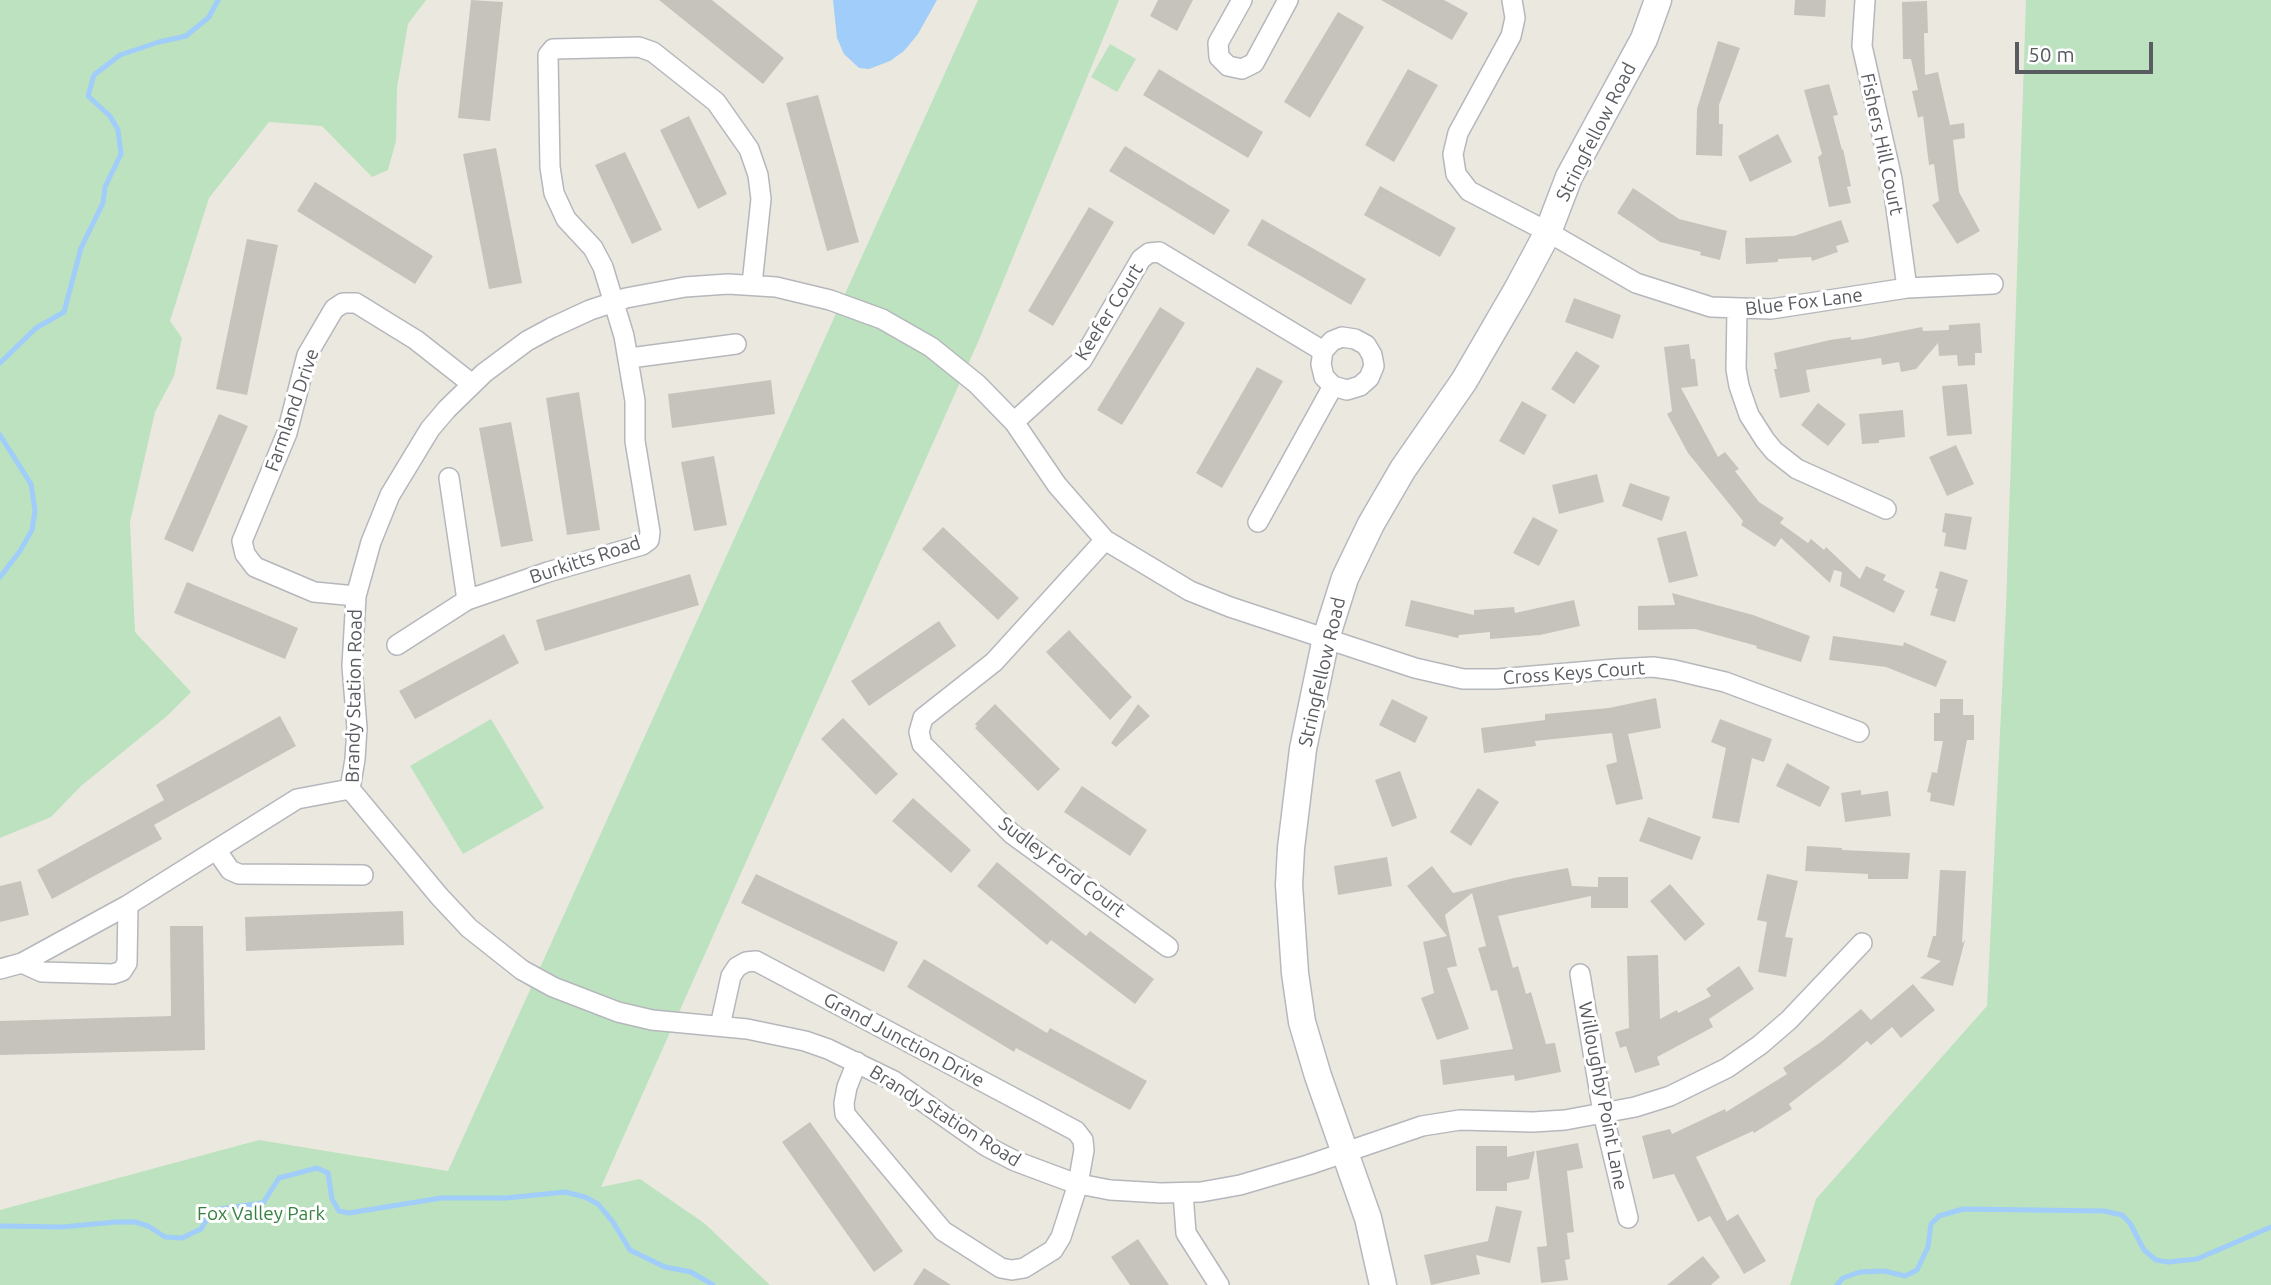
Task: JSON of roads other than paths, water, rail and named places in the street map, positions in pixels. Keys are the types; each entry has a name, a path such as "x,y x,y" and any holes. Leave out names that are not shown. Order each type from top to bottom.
{"main road":[{"name":"Stringfellow Road","path":"1383,1285 1368,1219 1302,1022 1295,973 1289,885 1291,848 1303,749 1326,638 1345,578 1371,524 1403,469 1464,381 1548,232 1569,177 1644,39 1658,0"}],"street":[{"path":"1242,0 1218,43 1219,57 1228,66 1242,69 1254,63 1288,0"},
{"name":"Blue Fox Lane","path":"1512,0 1515,18 1511,36 1458,133 1453,154 1456,174 1469,191 1548,232 1636,283 1711,307 1737,310 1782,308 1907,288 1993,284"},
{"name":"Fishers Hill Court","path":"1865,0 1862,46 1892,179 1907,288"},
{"name":"Burkitts Road","path":"397,645 467,600 548,572 642,545 649,540 650,532 635,441 635,401 630,358 603,267 593,248 566,219 554,193 550,167 548,55 553,49 639,47 653,52 716,102 748,149 758,175 761,199 752,284"},
{"name":"Keefer Court","path":"1014,422 1082,360 1141,259 1149,253 1159,252 1323,351"},
{"name":"Brandy Station Road","path":"1326,638 1190,591 1105,540 1057,485 1014,422 952,363 907,332 882,319 830,300 776,287 752,284 685,287 613,302 580,314 527,341 472,384 430,429 401,472 370,542 356,596 352,666 357,728 350,789 461,920 494,950 553,987 618,1012 652,1020 767,1032 805,1041 894,1081 986,1146 1037,1171 1077,1184 1110,1190 1201,1192 1240,1185 1345,1154 1422,1126 1460,1120 1565,1120 1634,1107 1670,1096 1727,1068 1789,1020 1862,943"},
{"name":"Farmland Drive","path":"356,596 314,592 255,567 245,554 243,541 287,433 307,355 334,309 343,303 356,303 416,340 472,384"},
{"path":"1737,310 1736,369 1739,386 1749,415 1765,440 1774,451 1797,469 1886,509"},
{"path":"1342,337 1355,339 1366,345 1374,366 1369,378 1360,386 1347,390 1333,386 1324,377 1321,364 1323,351 1332,341 1342,337"},
{"path":"630,358 736,344"},
{"path":"1258,522 1333,386"},
{"path":"449,478 467,600"},
{"name":"Sudley Ford Court","path":"1105,540 994,662 923,718 919,732 922,744 1012,834 1168,947"},
{"name":"Cross Keys Court","path":"1326,638 1415,668 1463,679 1497,679 1615,668 1653,667 1674,670 1725,682 1859,732"},
{"path":"0,969 22,964 128,905 297,799 350,789"},
{"path":"216,851 230,870 239,874 363,875"},
{"path":"22,964 42,972 113,974 122,971 127,963 128,905"},
{"name":"Grand Junction Drive","path":"720,1026 731,976 737,967 756,961 1076,1131 1083,1140 1084,1150 1077,1184"},
{"name":"Willoughby Point Lane","path":"1580,974 1603,1112 1628,1218"},
{"path":"856,1062 847,1087 845,1114 943,1231 1001,1268 1024,1268 1053,1250 1061,1237 1077,1184"},
{"path":"1183,1193 1186,1233 1219,1285"}],"water":[{"path":"833,0 937,0 918,34 904,51 890,61 869,69 859,68 844,54 837,38"}],"waterway":[{"path":"0,363 36,328 64,312 81,248 103,203 105,187 121,154 118,130 110,116 88,96 94,75 120,55 186,36 209,17 218,0"},
{"path":"0,435 31,484 35,511 32,530 0,577"},
{"path":"0,1226 62,1227 135,1222 148,1226 165,1237 182,1238 201,1229 212,1210 263,1203 279,1178 317,1168 328,1173 332,1199 339,1211 349,1213 441,1198 506,1198 565,1192 585,1197 598,1204 630,1250 665,1267 691,1272 713,1285"},
{"path":"1837,1285 1843,1278 1860,1272 1884,1271 1905,1276 1917,1270 1928,1247 1931,1224 1939,1216 1963,1209 2104,1211 2122,1215 2130,1223 2144,1250 2156,1260 2168,1262 2197,1259 2271,1227"}],"park label":[{"name":"Fox Valley Park","path":"261,1214"}]}
